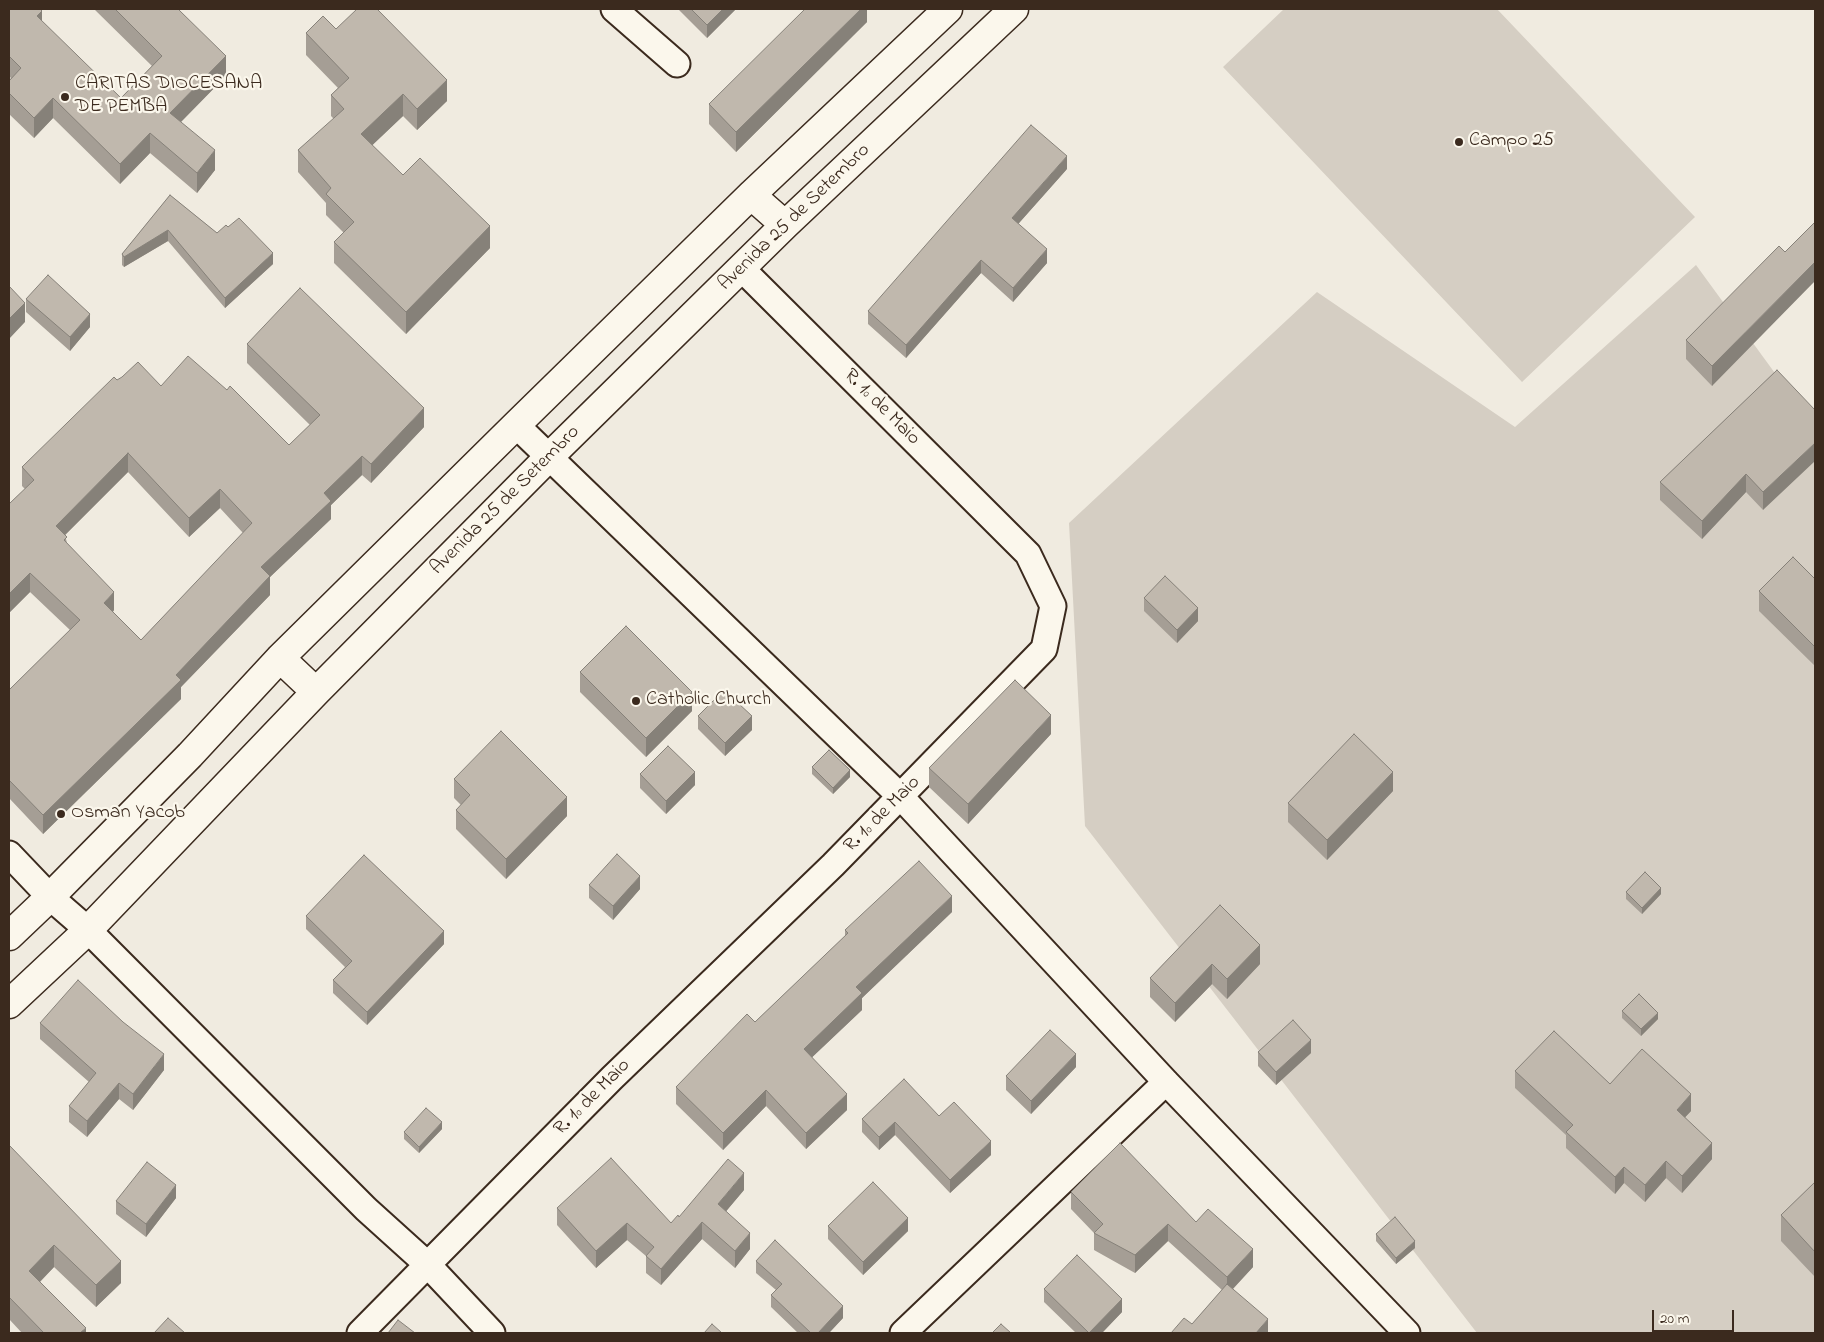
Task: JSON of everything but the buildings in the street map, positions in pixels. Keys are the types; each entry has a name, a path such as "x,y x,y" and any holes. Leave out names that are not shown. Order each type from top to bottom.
{"highway":[{"path":"9,936 50,897 280,658 516,425 751,194 948,9"},
{"name":"Avenida 25 de Setembro","path":"9,1004 88,930 316,692 550,457 786,226 1014,9"},
{"path":"751,194 786,226"},
{"path":"280,658 316,692"}],"street":[{"path":"614,9 677,64"},
{"name":"R. 1º de Maio","path":"360,1333 612,1078 900,797 1044,649 1052,606 1028,554 742,269"},
{"path":"516,425 900,797 1166,1082 1407,1333"},
{"path":"9,854 50,897 88,930 366,1209 428,1265 492,1333"},
{"path":"903,1333 1166,1082"}],"shaded area":[{"name":"Campo 25","path":"1284,9 1497,9 1695,217 1522,382 1223,67"},
{"path":"1696,265 1815,428 1815,1333 1477,1333 1085,826 1069,523 1317,292 1515,427"}],"place":[{"name":"CARITAS DIOCESANA DE PEMBA","path":"65,97"},
{"name":"Campo 25","path":"1459,142"},
{"name":"Catholic Church","path":"636,701"},
{"name":"Osman Yacob","path":"61,814"}]}
